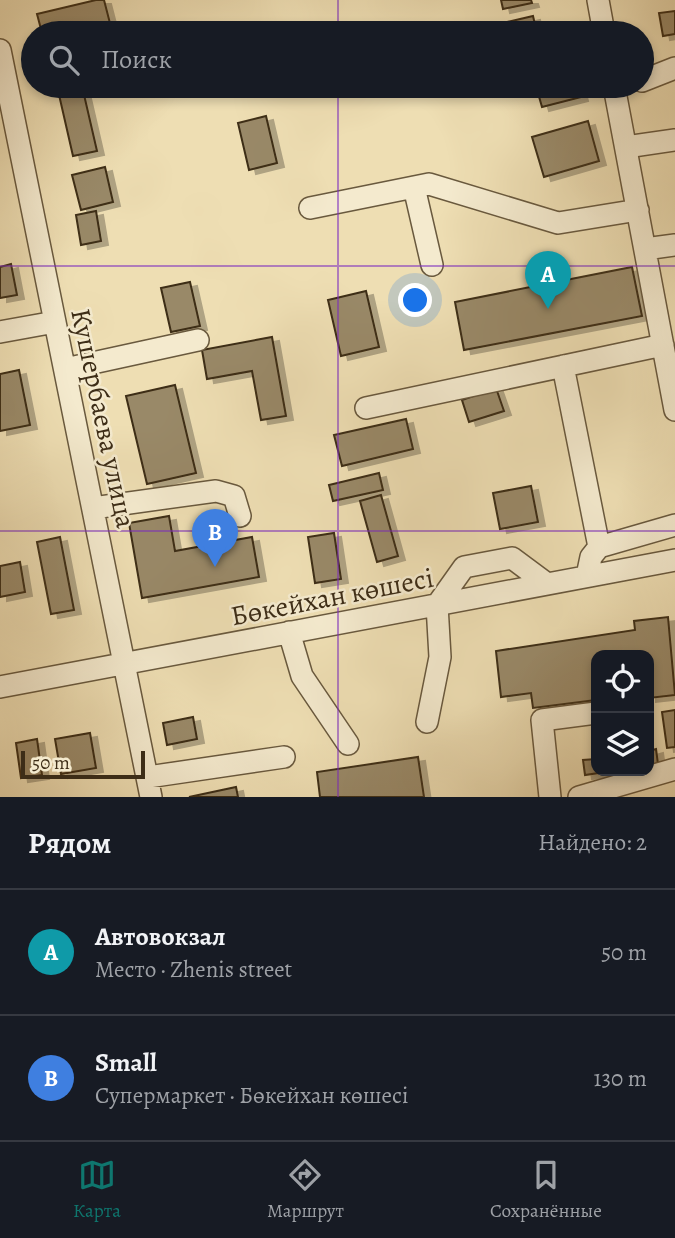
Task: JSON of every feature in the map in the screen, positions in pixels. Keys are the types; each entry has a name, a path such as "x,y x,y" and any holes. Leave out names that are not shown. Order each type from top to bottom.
{"street":[{"path":"598,0 602,21"},
{"name":"Кушербаева улица","path":"0,50 149,787"},
{"path":"654,76 675,68"},
{"path":"621,98 626,147 675,410"},
{"path":"626,147 675,140"},
{"path":"310,208 429,184 558,223 638,210"},
{"path":"414,187 432,265"},
{"path":"645,249 675,245"},
{"path":"0,332 55,322"},
{"path":"65,369 198,340"},
{"path":"366,408 663,345"},
{"path":"564,366 598,547"},
{"path":"93,508 216,491 234,496 240,516"},
{"path":"587,576 591,557 598,547 675,526"},
{"path":"426,722 440,657 437,604 464,567 512,558 547,584"},
{"name":"Бөкейхан көшесі","path":"0,687 675,560"},
{"path":"289,632 302,676 348,744"},
{"path":"550,797 541,720 591,714"},
{"path":"149,787 284,757"},
{"path":"579,797 675,769"}],"building":[{"path":"104,0 109,21 39,21 37,14"},
{"path":"501,0 531,0 532,3 503,9"},
{"path":"675,11 675,34 663,36 659,13"},
{"path":"533,16 534,21 512,21"},
{"path":"60,98 85,98 97,151 73,156"},
{"path":"539,98 577,98 542,107"},
{"path":"266,116 277,163 249,170 238,123"},
{"path":"588,121 599,161 544,177 532,137"},
{"path":"105,167 113,202 81,210 72,175"},
{"path":"96,211 101,241 81,245 76,215"},
{"path":"11,264 17,295 0,298 0,267"},
{"path":"632,267 642,316 464,350 455,302"},
{"path":"190,282 200,326 171,332 161,288"},
{"path":"366,291 379,347 341,356 328,300"},
{"path":"272,337 286,416 261,420 252,371 207,379 202,350"},
{"path":"19,370 30,425 0,431 0,374"},
{"path":"175,385 196,473 147,484 126,396"},
{"path":"496,388 504,411 469,422 462,400"},
{"path":"406,419 413,449 342,466 334,435"},
{"path":"379,473 383,490 333,501 329,485"},
{"path":"531,486 538,522 500,529 493,493"},
{"path":"381,495 398,556 377,562 360,501"},
{"path":"169,516 175,551 252,537 259,577 142,598 129,523"},
{"path":"334,533 341,579 315,583 308,537"},
{"path":"60,537 74,610 51,614 37,542"},
{"path":"20,562 25,592 0,597 0,566"},
{"path":"668,617 675,695 654,697 654,650 591,650 591,701 533,708 531,693 501,697 496,651 635,630 634,621"},
{"path":"675,710 675,747 667,748 662,712"},
{"path":"193,717 197,739 167,745 163,723"},
{"path":"90,733 96,768 61,774 55,739"},
{"path":"37,739 42,775 21,778 16,743"},
{"path":"656,749 658,764 654,764"},
{"path":"418,757 424,797 320,797 317,772"},
{"path":"591,759 591,774 585,775 583,760"},
{"path":"236,787 238,797 189,797"}],"place":[{"name":"Автовокзал","path":"548,309"},
{"name":"Small","path":"215,567"}]}
